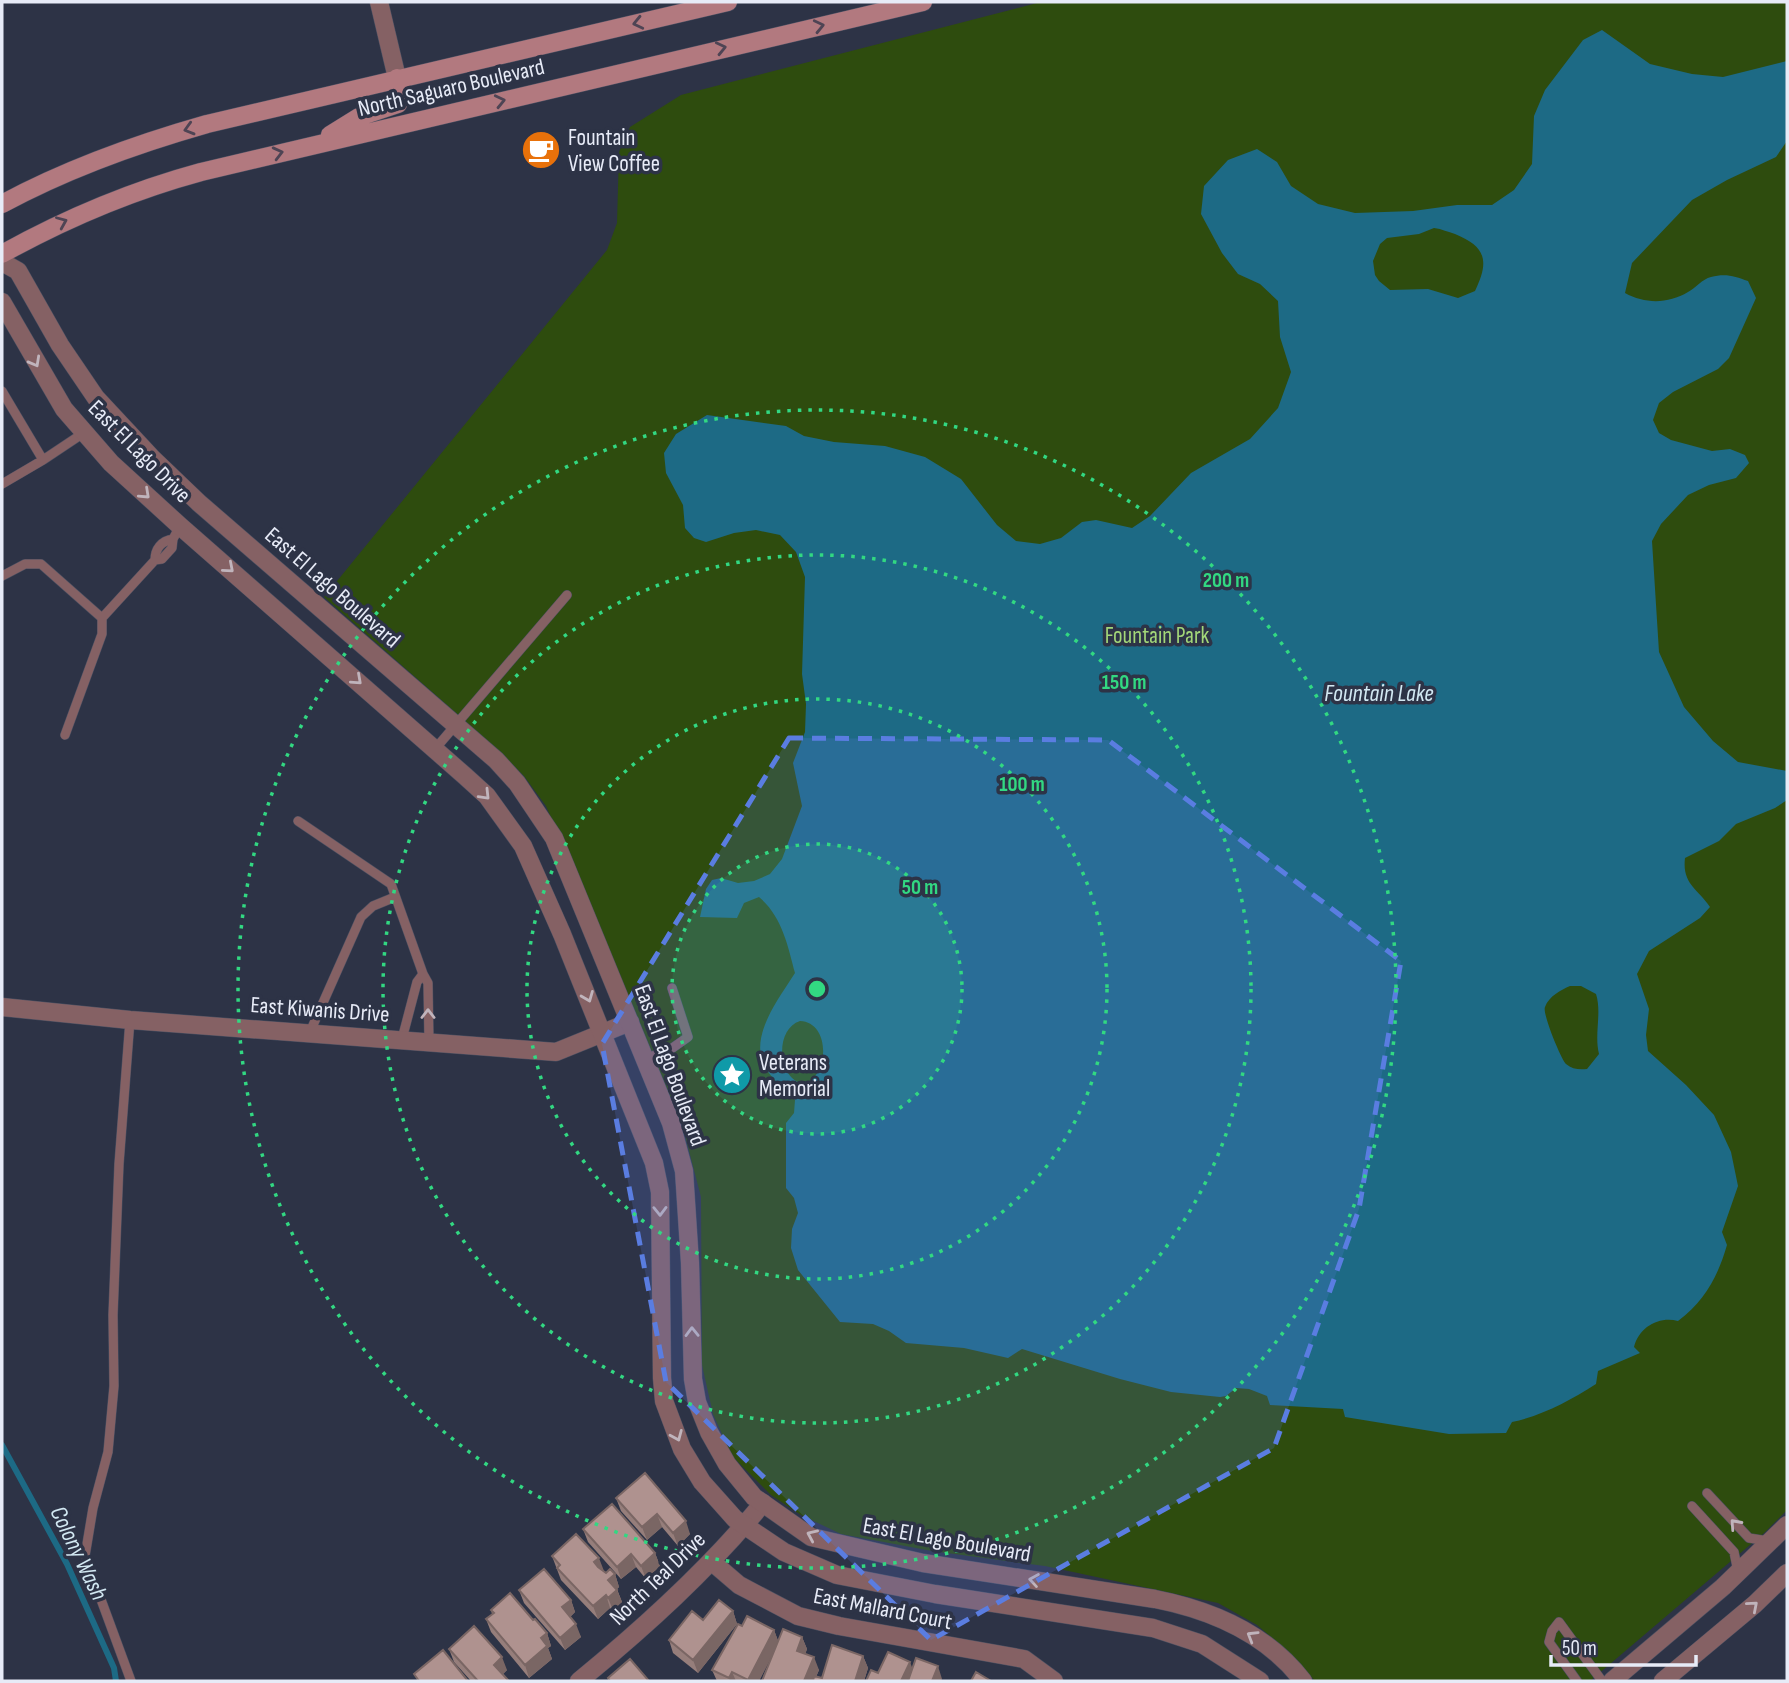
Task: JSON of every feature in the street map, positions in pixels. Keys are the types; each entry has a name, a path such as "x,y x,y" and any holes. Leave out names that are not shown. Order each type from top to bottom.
{"main road":[{"name":"North Saguaro Boulevard","path":"2,204 75,171 171,134 254,111 673,8 728,2"},
{"name":"North Saguaro Boulevard","path":"2,254 55,225 164,182 315,144 923,2"},
{"path":"315,144 359,117 398,104 400,94 397,78"}],"street":[{"path":"379,2 397,78"},
{"name":"East El Lago Boulevard","path":"2,262 18,271 60,345 96,398 151,457 199,503 496,760 517,783 554,838 671,1122 684,1171 693,1379 697,1402 709,1432 727,1464 754,1497 811,1537 923,1563 1184,1604 1215,1615 1261,1641 1303,1681"},
{"name":"East El Lago Drive","path":"2,302 51,389 111,463 176,532"},
{"path":"176,532 321,648 487,796 523,846 645,1138 660,1192 664,1401 682,1449 702,1482 735,1519 784,1552 837,1575 935,1594 1153,1628 1202,1644 1260,1681"},
{"path":"321,648 339,624"},
{"name":"East Kiwanis Drive","path":"2,1007 130,1020 556,1052 630,1022"},
{"path":"662,1378 693,1379"},
{"name":"North Teal Drive","path":"579,1681 644,1628 689,1586 763,1503"},
{"path":"1612,1681 1738,1573 1787,1525"},
{"name":"East Mallard Court","path":"711,1561 739,1585 798,1616 839,1626 1024,1659 1054,1681"},
{"path":"1663,1681 1755,1604 1787,1573"}],"lane":[{"path":"2,391 43,460"},
{"path":"2,484 85,432"},
{"path":"65,735 102,635 102,618 155,560 155,552 164,541 176,532"},
{"path":"2,576 25,564 41,564 102,618"},
{"path":"435,749 567,595"},
{"path":"298,821 391,884 428,983 429,1042"},
{"path":"310,1032 361,917 373,906 396,897"},
{"path":"402,1039 417,982 423,974"},
{"path":"645,1059 671,1049 688,1037 672,988"},
{"path":"130,1020 119,1164 113,1315 114,1386 108,1452 93,1508 85,1556 131,1681"},
{"path":"1707,1493 1749,1538 1770,1542"},
{"path":"1692,1506 1734,1552 1738,1573"},
{"path":"1577,1681 1549,1643 1552,1631 1559,1622 1602,1681"}],"highlighted area":[{"path":"789,738 1108,740 1401,961 1359,1209 1274,1448 931,1640 666,1382 602,1044"}],"green space":[{"name":"Fountain Park","path":"1041,2 1787,2 1787,1510 1764,1533 1590,1681 1315,1681 1289,1652 1257,1625 1218,1603 1045,1566 932,1551 841,1534 801,1515 771,1495 732,1456 713,1414 702,1365 701,1197 682,1124 546,806 524,776 497,749 324,597 607,250 617,223 619,152 630,127 681,95"}],"water":[{"name":"Fountain Lake","path":"1602,30 1650,64 1692,74 1723,77 1787,61 1787,141 1776,157 1692,200 1632,263 1625,293 1648,301 1673,299 1708,278 1725,275 1748,281 1756,298 1729,358 1718,369 1673,392 1659,403 1653,420 1659,433 1671,440 1712,451 1730,449 1745,455 1749,463 1736,478 1709,485 1688,495 1661,524 1652,541 1659,652 1684,707 1713,741 1738,762 1787,771 1787,800 1775,808 1736,824 1719,841 1685,858 1688,880 1710,907 1700,918 1649,951 1637,974 1649,1009 1646,1035 1648,1051 1714,1115 1731,1152 1738,1186 1722,1232 1727,1245 1709,1287 1696,1305 1678,1321 1664,1320 1645,1329 1634,1347 1640,1353 1598,1371 1596,1384 1566,1402 1535,1416 1512,1422 1506,1433 1449,1434 1345,1417 1343,1409 1270,1405 1267,1396 1249,1389 1236,1388 1220,1397 1171,1392 1022,1349 1008,1358 964,1348 906,1343 873,1324 840,1322 798,1270 791,1248 792,1229 798,1213 794,1198 786,1188 786,1123 794,1113 795,1100 769,1073 760,1052 769,1016 795,973 787,942 779,922 759,897 744,903 737,918 700,917 706,889 712,880 721,878 738,883 754,881 770,874 782,859 802,806 793,763 805,732 806,704 802,674 805,577 796,552 780,535 756,530 734,533 706,542 694,538 685,528 683,505 666,473 664,453 676,434 707,415 786,426 804,436 834,442 885,446 925,457 961,479 997,525 1016,541 1040,544 1061,538 1082,522 1096,520 1132,528 1150,516 1191,473 1250,439 1278,408 1291,372 1280,337 1278,301 1260,284 1238,274 1222,253 1201,214 1204,186 1228,160 1257,149 1277,162 1291,186 1318,204 1355,213 1492,205 1514,190 1532,164 1534,116 1545,90 1583,40","holes":["1434,228 1466,239 1479,250 1483,264 1475,291 1458,298 1428,289 1390,290 1379,281 1375,275 1373,261 1380,244 1387,238 1419,234","1570,986 1581,986 1596,994 1599,1054 1587,1069 1576,1069 1566,1064 1556,1045 1545,1011 1547,1003","800,1021 810,1024 821,1039 823,1049 819,1070 805,1084 796,1081 784,1065 783,1044 792,1026"]}],"building":[{"path":"645,1473 686,1521 673,1533 657,1514 642,1527 616,1498"},
{"path":"612,1504 655,1553 641,1566 631,1554 617,1567 583,1529"},
{"path":"576,1534 599,1558 594,1562 598,1567 606,1573 610,1569 615,1574 608,1580 617,1590 593,1606 557,1568 560,1565 552,1556"},
{"path":"544,1569 571,1600 562,1607 576,1624 560,1638 519,1590"},
{"path":"510,1593 547,1633 541,1638 547,1646 525,1665 486,1619 494,1613 491,1610"},
{"path":"719,1600 733,1611 693,1660 669,1640 692,1611 703,1620"},
{"path":"747,1616 774,1630 748,1680 732,1672 729,1678 712,1670 738,1624 742,1626"},
{"path":"474,1626 502,1657 494,1665 507,1681 478,1681 449,1649"},
{"path":"783,1629 802,1637 797,1651 814,1657 804,1681 762,1681"},
{"path":"832,1645 863,1656 855,1681 813,1681 814,1676 822,1678"},
{"path":"443,1650 468,1681 419,1681 414,1674"},
{"path":"888,1652 910,1662 901,1681 866,1681 871,1670 878,1673"},
{"path":"916,1658 938,1666 932,1681 908,1681"},
{"path":"630,1659 649,1681 610,1681 608,1678"},
{"path":"976,1672 991,1681 971,1681"}],"waterway":[{"name":"Colony Wash","path":"2,1445 67,1564 114,1668 116,1681"}],"place":[{"name":"Fountain View Coffee","path":"541,150"},
{"name":"Veterans Memorial","path":"732,1075"}]}
